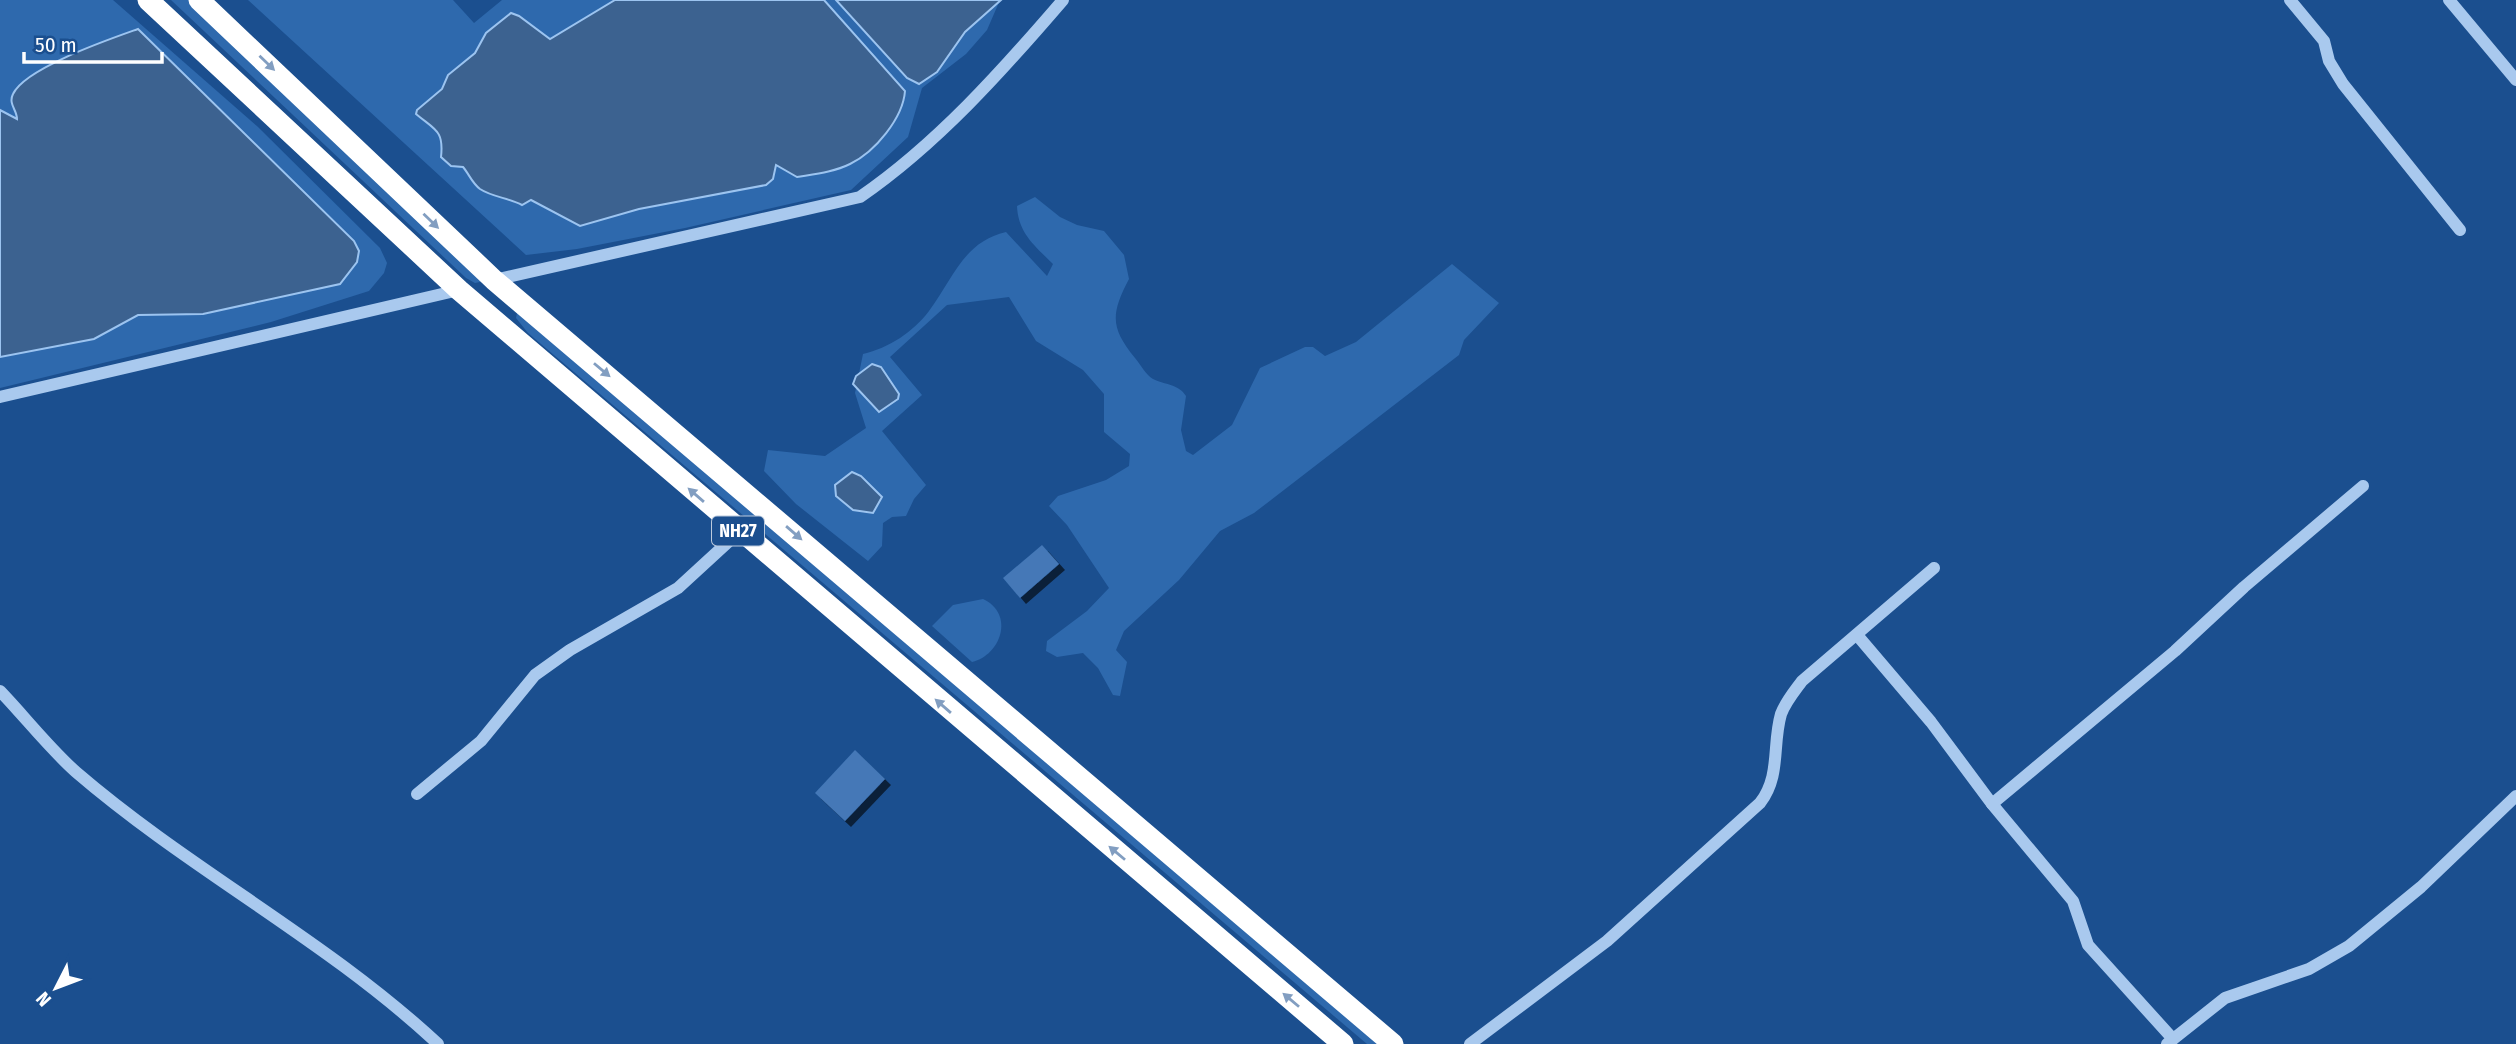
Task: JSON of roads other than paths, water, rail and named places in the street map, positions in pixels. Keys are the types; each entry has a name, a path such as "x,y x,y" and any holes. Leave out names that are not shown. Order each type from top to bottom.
{"highway":[{"name":"NH27","path":"148,0 459,290 739,532 1343,1044"},
{"name":"NH27","path":"199,0 494,280 1393,1044"}],"street":[{"path":"494,280 860,197 899,170 1008,64 1063,0"},
{"path":"2291,0 2324,41 2329,61 2343,84 2460,230"},
{"path":"2449,0 2516,80"},
{"path":"0,397 459,290"},
{"path":"1992,804 2175,651 2244,587 2363,486"},
{"path":"417,794 481,741 535,675 570,650 678,588 739,532"},
{"path":"1470,1044 1607,942 1760,803 1768,793 1777,767 1775,749 1787,700 1802,681 1934,568"},
{"path":"1857,635 1931,722 1992,804 2073,901 2088,946 2170,1042 2225,998 2309,969 2349,946 2421,887 2516,796"},
{"path":"0,691 75,771 196,863 333,958 438,1044"}]}
